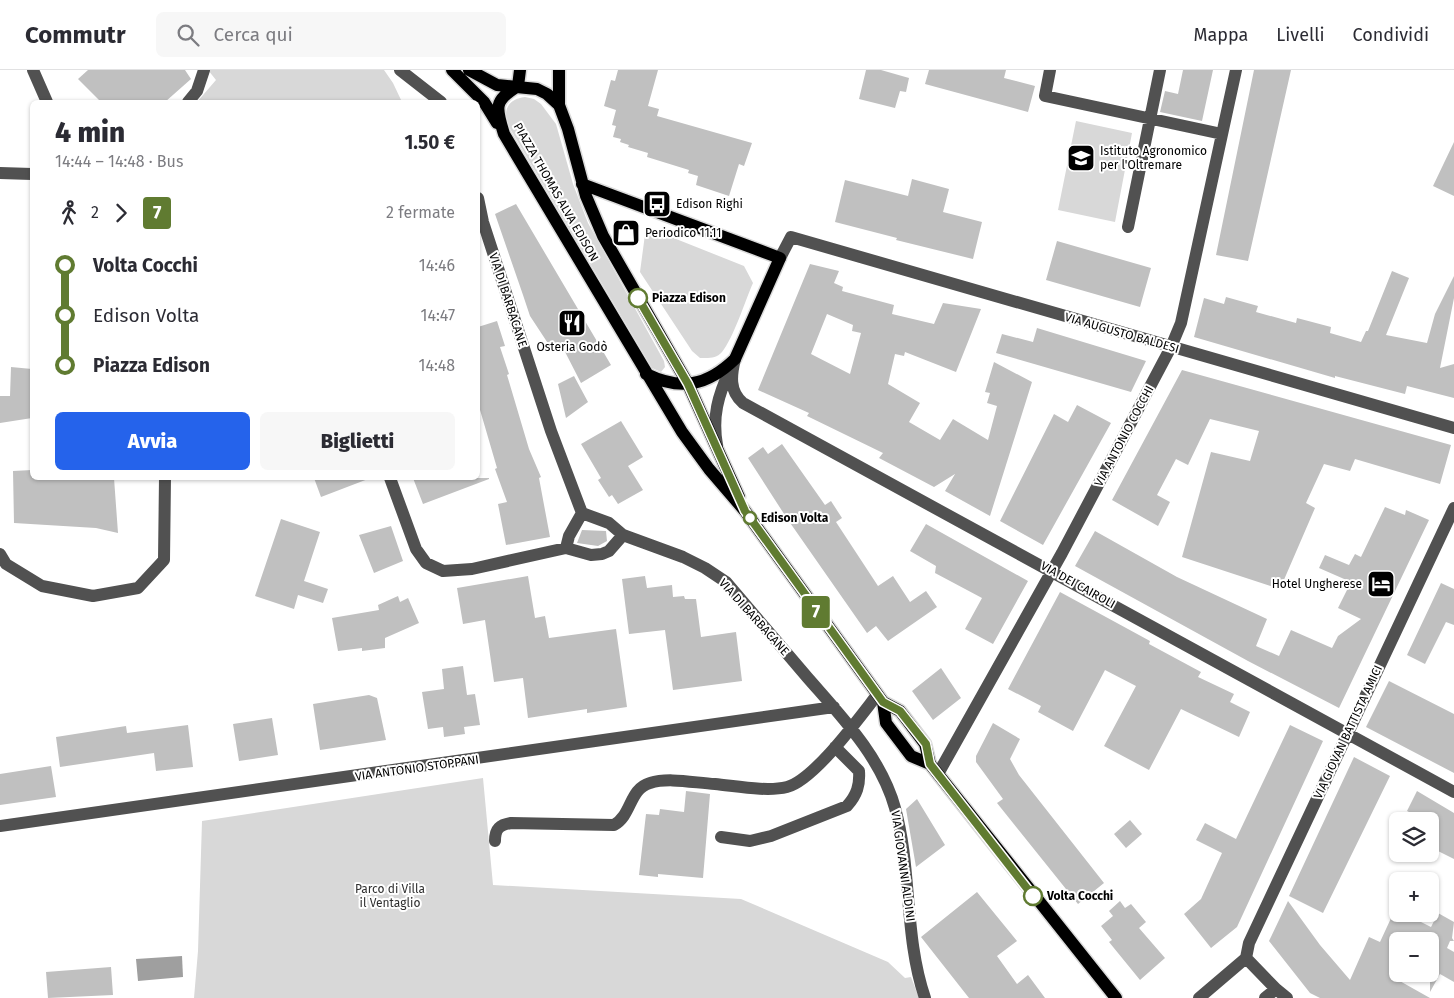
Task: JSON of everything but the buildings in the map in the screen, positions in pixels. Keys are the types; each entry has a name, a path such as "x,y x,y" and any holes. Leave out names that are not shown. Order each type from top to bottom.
{"main road":[{"path":"452,70 477,100"},
{"path":"469,70 497,85 537,89 547,94 559,105"},
{"path":"518,86 520,70"},
{"path":"559,70 559,105"},
{"name":"PIAZZA THOMAS ALVA EDISON","path":"518,86 502,96 498,107 504,134 646,374 704,463 745,511"},
{"name":"PIAZZA THOMAS ALVA EDISON","path":"559,105 568,129 582,184 603,236 688,384 745,511"},
{"path":"482,106 504,134"},
{"path":"582,184 780,258 735,359 716,375 688,384 668,383 646,374"},
{"path":"745,511 880,699 886,723 911,756 930,764"},
{"path":"880,699 900,711 926,744 930,764 1033,896 1116,998"}],"street":[{"path":"33,70 45,100"},
{"path":"190,100 197,91 204,70"},
{"path":"400,70 438,100"},
{"path":"1050,70 1045,96 1222,134"},
{"path":"1128,227 1160,70"},
{"name":"VIA ANTONIO COCCHI","path":"938,774 1052,570 1171,347 1181,323 1236,70"},
{"path":"0,173 30,174"},
{"name":"VIA DI BARBACANE","path":"480,208 483,222 551,431 582,513 609,523 623,535 683,557 705,568 726,582 850,728"},
{"name":"VIA AUGUSTO BALDESI","path":"780,258 791,237 1454,428"},
{"path":"719,454 715,429 716,405 735,359"},
{"name":"VIA DEI CAIROLI","path":"735,359 732,373 733,388 735,394 743,403 1052,570 1454,792"},
{"path":"0,554 6,564 42,586 94,596 138,588 164,560 165,480"},
{"path":"391,480 416,550 426,563 436,568 454,572 566,548 591,555 602,554 609,551 623,535"},
{"name":"VIA GIOVAN BATTISTA AMICI","path":"1246,958 1249,944 1454,508"},
{"path":"566,548 572,529 582,513"},
{"path":"495,841 495,832 499,827 511,823 614,825 625,816 635,793 650,783 673,782 786,788 802,780 880,699"},
{"name":"VIA ANTONIO STOPPANI","path":"0,826 834,707"},
{"name":"VIA GIOVANNI ALDINI","path":"850,728 882,772 895,809 916,968 925,998"},
{"path":"721,837 750,840 770,836 847,806 855,797 860,783 859,771 835,747"},
{"path":"1199,998 1246,958 1287,998"},
{"path":"1265,998 1276,989"}],"green space":[{"path":"208,70 384,70 401,100 199,100 216,80"},
{"path":"525,97 534,99 541,104 556,124 573,184 588,223 664,361 665,367 661,372 652,368 509,127 506,111 510,103"},
{"path":"1076,121 1132,133 1115,222 1058,210"},
{"path":"646,227 744,266 753,283 731,337 722,352 717,356 700,358 692,351 640,272"},
{"name":"Parco di Villa il Ventaglio","path":"483,778 493,885 741,899 888,962 905,978 911,977 919,998 194,998 198,951 202,821"}],"shaded area":[{"path":"182,956 183,977 138,981 136,959"}],"bus line":[{"name":"7","path":"638,298 688,384 745,511 821,619 883,702 900,711 926,744 930,764 1033,896"}],"place":[{"name":"Istituto Agronomico per l'Oltremare","path":"1081,158"},
{"name":"Edison Righi","path":"657,204"},
{"name":"Periodico 11.11","path":"626,233"},
{"name":"Piazza Edison","path":"638,298"},
{"name":"Osteria Godò","path":"572,323"},
{"name":"Edison Volta","path":"750,518"},
{"name":"Hotel Ungherese","path":"1381,584"},
{"name":"Volta Cocchi","path":"1033,896"}]}
